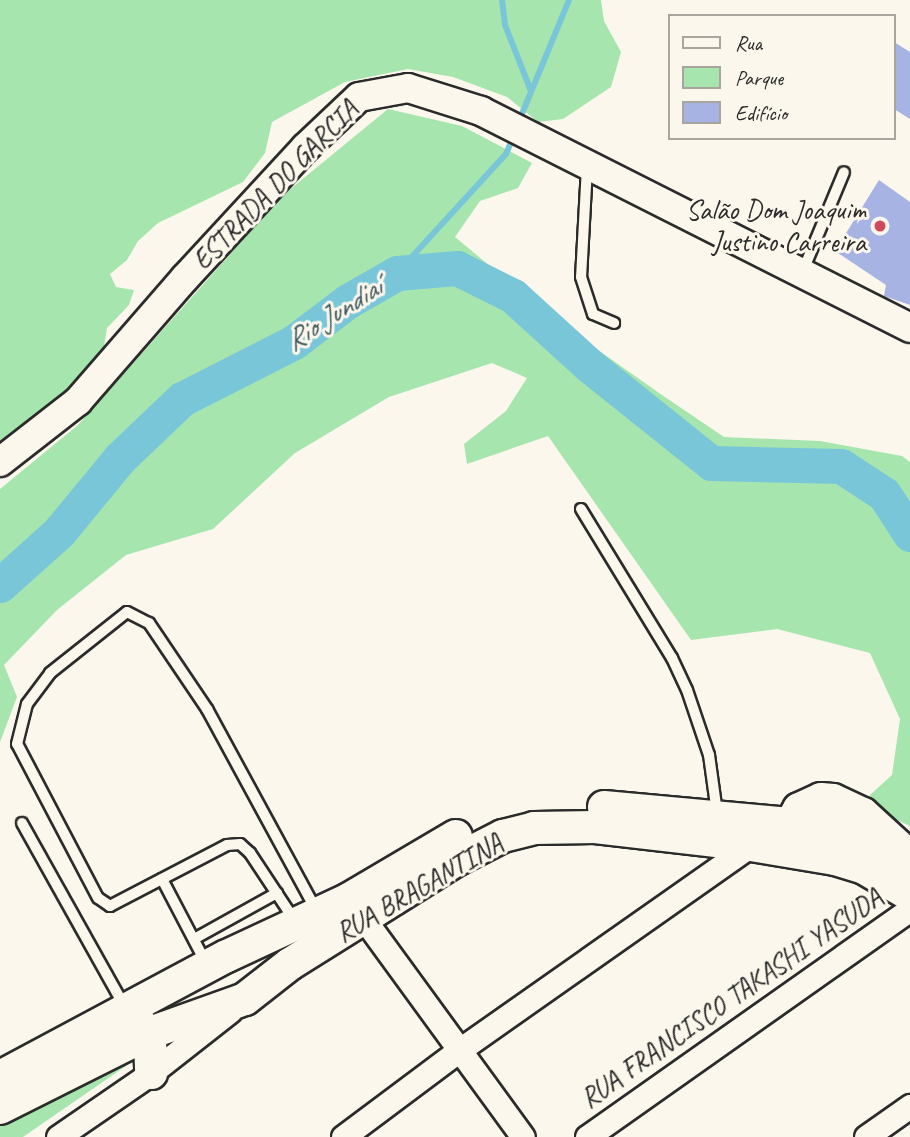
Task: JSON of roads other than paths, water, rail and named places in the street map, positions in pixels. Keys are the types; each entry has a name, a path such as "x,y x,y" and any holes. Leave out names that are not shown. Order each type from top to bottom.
{"main road":[{"path":"0,1077 307,918 356,909 471,828 529,809 558,805 593,806 707,827 793,838 864,868 910,895"},
{"path":"707,827 751,845 834,830 910,859"},
{"name":"RUA BRAGANTINA","path":"0,1108 147,1034 204,1011 245,999 356,909"},
{"path":"204,1011 218,962"},
{"path":"127,1010 147,1034 151,1073"}],"street":[{"name":"ESTRADA DO GARCIA","path":"0,462 78,401 268,188 359,97 408,88 481,111 910,328"},
{"path":"344,1137 458,1051 751,845"},
{"path":"356,909 523,1137"},
{"name":"RUA FRANCISCO TAKASHI YASUDA","path":"587,1137 910,909"},
{"path":"58,1137 151,1073 245,999"},
{"path":"866,1137 910,1106"}],"lane":[{"path":"587,165 582,277 586,300 593,314 614,323"},
{"path":"802,273 844,172"},
{"path":"582,509 671,658 687,690 709,755 707,827"},
{"path":"127,612 149,624 207,709 307,918 277,893 240,844 227,845 110,905 103,904 17,744 27,705 50,673 127,612"},
{"path":"22,824 127,1010"},
{"path":"162,879 194,939 218,962"},
{"path":"194,939 277,893"}],"waterway":[{"path":"502,0 505,25 531,91"},
{"path":"519,121 569,0"},
{"path":"397,273 506,154 514,135"},
{"name":"Rio Jundiaí","path":"0,585 59,532 120,458 182,399 294,342 348,301 397,273 457,268 513,296 590,366 711,463 841,466 884,494 910,534"}],"place":[{"name":"Salão Dom Joaquim Justino Carreira","path":"880,226"}]}
